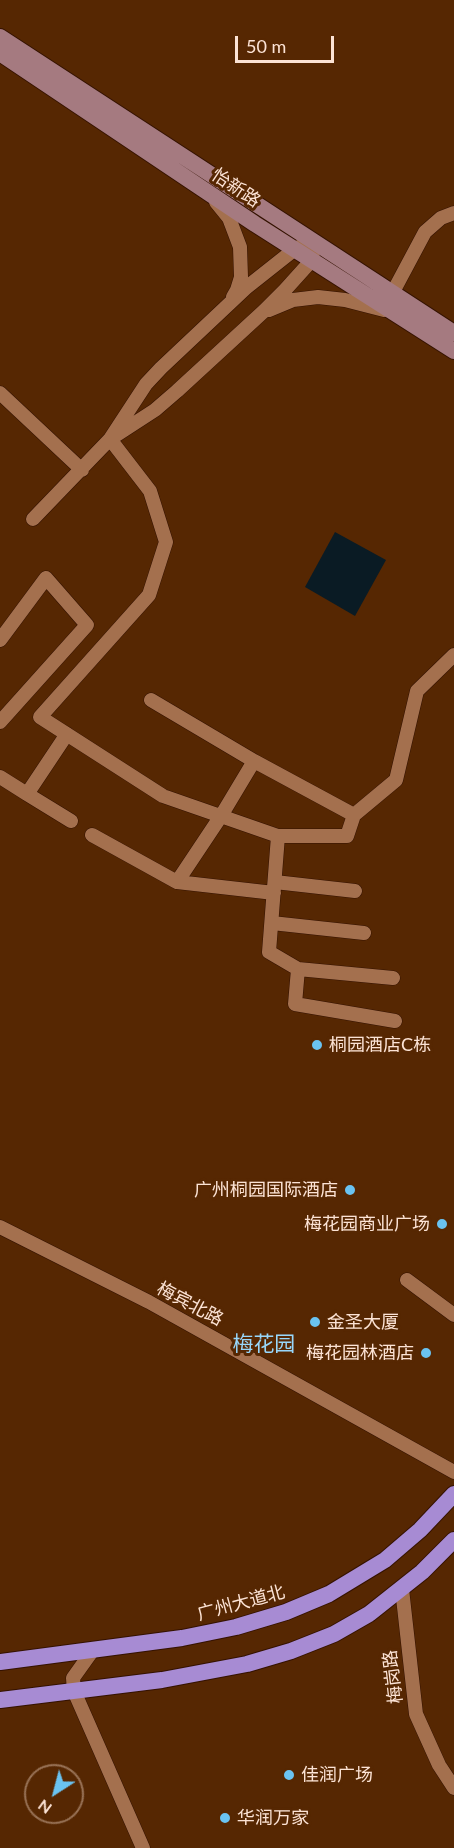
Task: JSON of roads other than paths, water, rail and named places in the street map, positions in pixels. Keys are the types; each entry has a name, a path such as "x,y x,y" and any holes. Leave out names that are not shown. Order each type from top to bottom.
{"highway":[{"name":"广州大道北","path":"0,1662 208,1633 265,1619 307,1604 348,1584 385,1560 420,1530 454,1494"},
{"path":"0,1700 190,1675 247,1664 291,1651 352,1625 402,1589 454,1540"}],"main road":[{"name":"怡新路","path":"0,37 454,333"},
{"name":"怡新路","path":"0,53 204,190 454,351"}],"street":[{"path":"204,190 229,218 240,247 241,277 228,306"},
{"path":"393,292 425,232 441,218 454,213"},
{"path":"33,519 110,439 146,384 228,306 295,249 314,240"},
{"path":"110,439 155,410 177,392 285,290 312,260 314,240"},
{"path":"262,312 293,300 318,297 345,300 397,314"},
{"path":"0,393 82,470"},
{"path":"110,439 150,491 166,542 149,595 40,717 163,796 278,836 348,836 354,815 396,780 417,691 454,655"},
{"path":"0,640 46,578 87,626 0,722"},
{"path":"151,700 254,761 354,815"},
{"path":"27,794 67,734"},
{"path":"177,882 254,761"},
{"path":"0,777 71,821"},
{"path":"92,835 177,882 355,891"},
{"path":"278,836 270,952 298,969 393,978"},
{"path":"272,923 364,933"},
{"path":"298,969 295,1004 395,1021"},
{"name":"梅宾北路","path":"0,1227 191,1325 454,1472"},
{"path":"407,1280 454,1315"},
{"name":"梅岗路","path":"402,1589 416,1714 439,1765 454,1788"},
{"path":"93,1650 73,1678 74,1691 143,1848"}],"water":[{"path":"335,532 386,560 355,616 305,587"}],"place":[{"name":"桐园酒店C栋","path":"317,1045"},
{"name":"广州桐园国际酒店","path":"350,1190"},
{"name":"梅花园商业广场","path":"442,1224"},
{"name":"金圣大厦","path":"315,1322"},
{"name":"梅花园林酒店","path":"426,1353"},
{"name":"佳润广场","path":"289,1775"},
{"name":"华润万家","path":"225,1818"}],"district":[{"name":"梅花园","path":"264,1344"}]}
